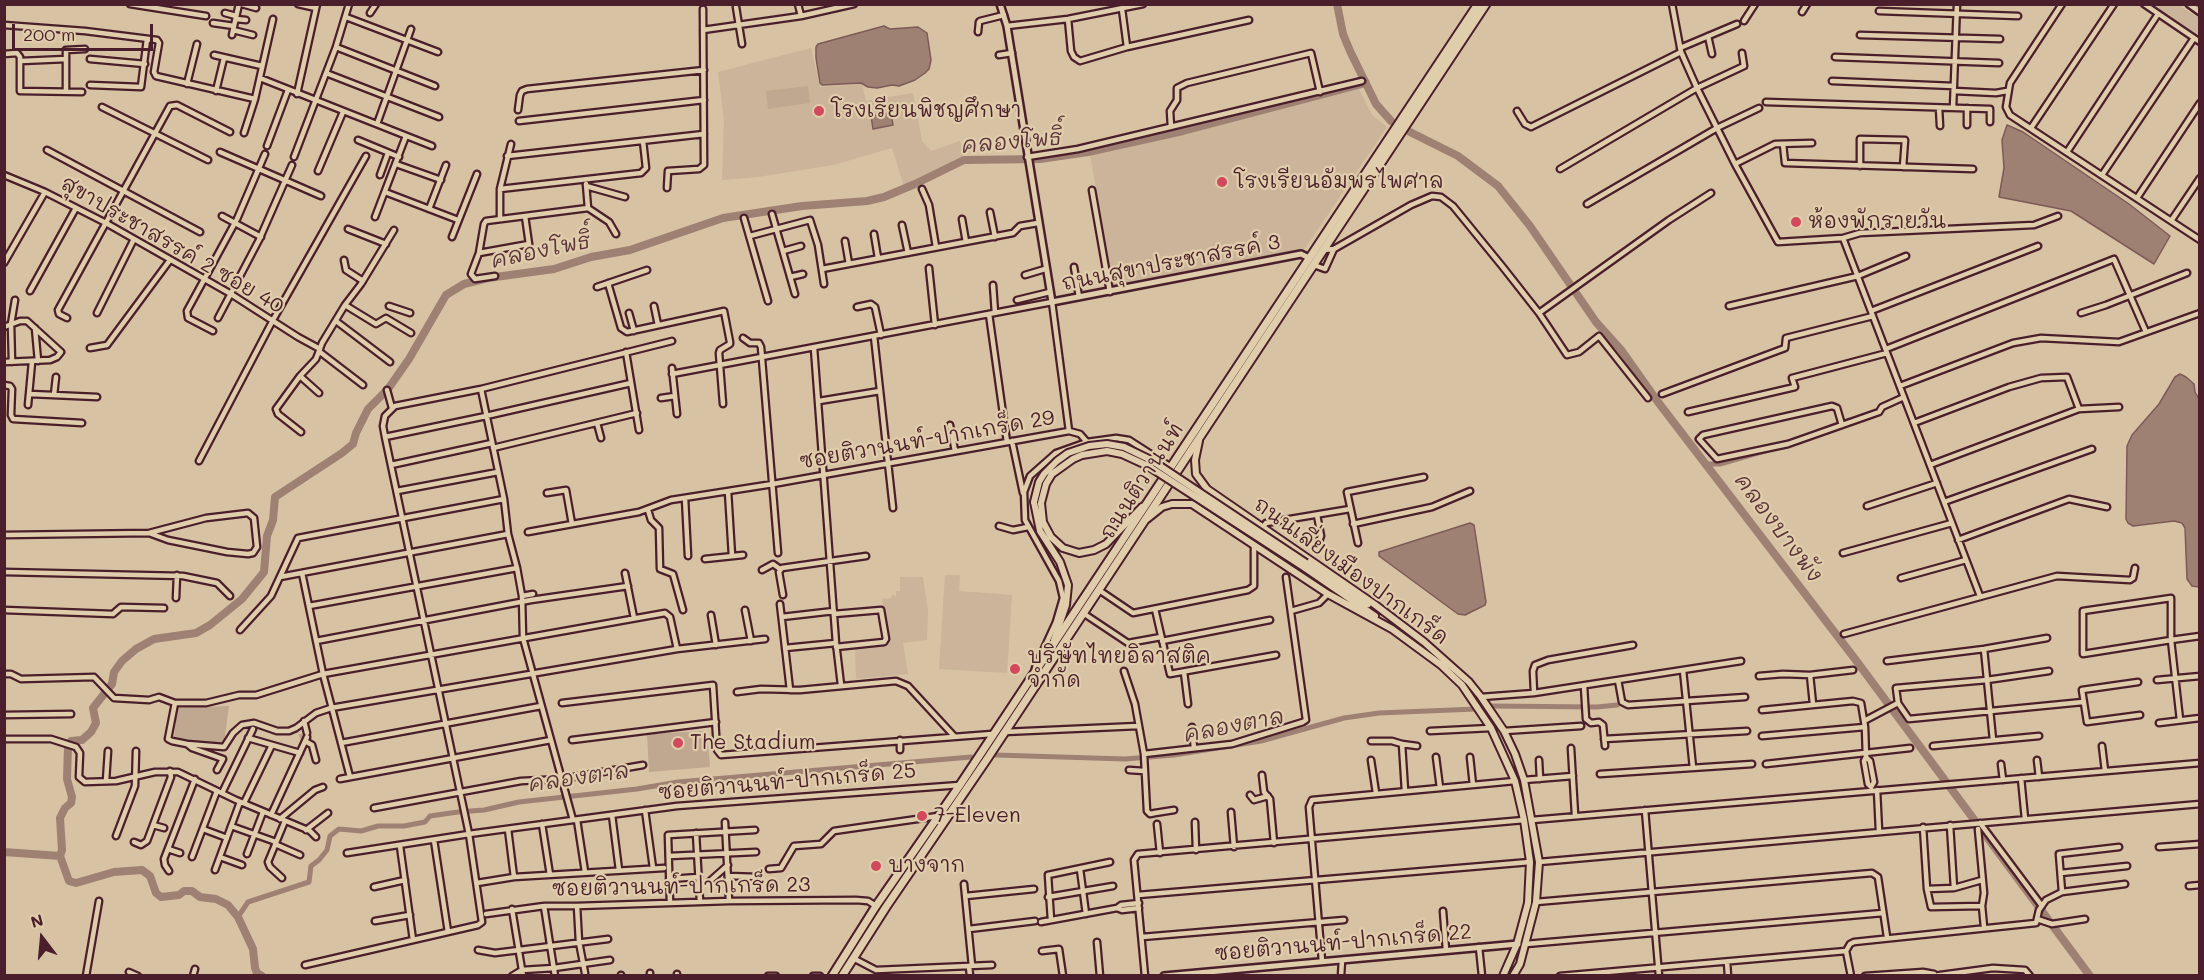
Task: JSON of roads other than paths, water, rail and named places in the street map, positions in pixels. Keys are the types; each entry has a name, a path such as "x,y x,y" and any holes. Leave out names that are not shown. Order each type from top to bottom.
{"main road":[{"name":"ถนนติวานนท์","path":"842,975 1201,435 1478,4"},
{"name":"ถนนติวานนท์","path":"832,975 1146,502 1312,262 1323,250 1486,4"},
{"name":"ถนนเลี่ยงเมืองปากเกร็ด","path":"1201,435 1195,460 1196,474 1207,489 1394,619 1445,660 1482,697 1504,731 1524,780 1539,862 1536,902 1520,964 1513,975"},
{"path":"1052,646 1066,605 1068,585 1060,562 1040,531 1037,503 1052,474 1073,459 1107,451 1122,454 1148,466 1394,619"},
{"path":"1143,521 1162,507 1172,504 1192,504 1193,493 1200,489 1211,491"},
{"path":"1037,503 1051,537 1063,548 1079,553 1094,550 1106,544 1146,502"},
{"name":"ถนนเลี่ยงเมืองปากเกร็ด","path":"1192,504 1328,594 1392,629 1441,665 1462,685 1491,728 1515,781 1530,862 1528,903 1517,944 1503,975"},
{"path":"1306,566 1392,629"}],"street":[{"path":"130,4 206,16"},
{"path":"175,11 176,4"},
{"path":"233,30 240,4 256,8"},
{"path":"297,94 316,6 298,4"},
{"path":"294,157 336,47 349,4"},
{"path":"370,13 376,4"},
{"path":"798,4 801,16"},
{"path":"703,30 801,16 830,7 854,4"},
{"name":"ถนนสุขาประชาสรรค์ 3","path":"1000,4 1012,53 1052,302 1301,254 1312,262"},
{"path":"1007,26 1068,19 1143,4"},
{"path":"1672,4 1681,50 1697,88 1778,242 1843,238 1860,232 2034,225 2058,216"},
{"path":"1744,21 1755,4"},
{"path":"1802,12 1807,4"},
{"path":"1953,108 1957,4"},
{"path":"2062,4 2010,83 2006,107 2010,115 2199,240"},
{"path":"2031,128 2114,4"},
{"path":"2144,4 2199,42"},
{"path":"2188,4 2199,12"},
{"path":"736,7 742,44"},
{"path":"667,188 668,171 703,167 703,9"},
{"path":"1122,9 1127,47"},
{"path":"1879,11 2018,16"},
{"path":"225,13 246,20"},
{"path":"2067,152 2158,14"},
{"path":"978,32 979,22 1004,15"},
{"path":"346,17 438,52"},
{"path":"244,133 255,99 273,19"},
{"path":"1068,19 1071,51 1080,61 1127,47 1250,20"},
{"path":"213,22 253,35"},
{"path":"1517,111 1525,124 1531,127 1708,36 1737,24"},
{"path":"4,25 85,31 157,40 159,43 154,72 156,76 255,99"},
{"path":"376,124 411,29"},
{"path":"1860,35 2000,39"},
{"path":"1708,36 1712,54"},
{"path":"2102,175 2194,38"},
{"path":"90,85 141,87 147,39"},
{"path":"187,84 197,44"},
{"path":"336,47 435,86"},
{"path":"66,91 66,50 85,50"},
{"path":"4,54 17,53 21,61 20,91 82,92"},
{"path":"999,55 1012,53"},
{"path":"1171,127 1170,111 1177,100 1177,88 1187,82 1311,53 1320,92"},
{"path":"1560,169 1697,88 1744,66 1742,53"},
{"path":"214,55 262,66"},
{"path":"1835,57 1999,63"},
{"path":"216,91 224,58"},
{"path":"21,61 66,59"},
{"path":"90,59 145,64"},
{"path":"518,110 520,95 527,89 704,70"},
{"path":"326,73 439,117"},
{"path":"260,78 432,146"},
{"path":"1028,159 1362,81"},
{"path":"1832,81 2007,92"},
{"path":"267,146 288,90"},
{"path":"519,121 704,100"},
{"path":"1766,102 1990,109 1990,122"},
{"path":"67,318 59,314 58,310 173,104 230,132"},
{"path":"2137,198 2199,104"},
{"path":"102,107 208,160"},
{"path":"1587,204 1717,128 1759,108"},
{"path":"1939,108 1940,126"},
{"path":"1967,108 1967,125"},
{"path":"318,171 343,112"},
{"path":"507,156 704,134"},
{"path":"375,217 406,136"},
{"path":"1860,166 1860,139 1905,140 1903,167"},
{"path":"358,140 399,157"},
{"path":"500,189 645,171 643,141"},
{"path":"1735,164 1775,144 1812,143"},
{"path":"500,219 500,189 511,144"},
{"path":"1783,144 1785,163 1973,170"},
{"path":"47,150 200,232"},
{"path":"220,152 260,167 321,196"},
{"path":"380,175 388,153"},
{"path":"213,331 186,315 203,279 235,223 265,154"},
{"path":"199,461 273,320 366,156"},
{"path":"396,164 441,180"},
{"path":"218,318 261,237 292,165"},
{"path":"429,209 446,165"},
{"path":"452,237 477,174"},
{"name":"สุขาประชาสรรค์ 2 ซอย 40","path":"4,175 45,192 106,223 231,294 320,351 363,385"},
{"path":"2171,221 2199,178"},
{"path":"586,179 588,208"},
{"path":"586,186 625,197"},
{"path":"922,189 929,205 936,248"},
{"path":"1092,190 1110,292"},
{"path":"4,263 45,192"},
{"path":"385,192 458,220"},
{"path":"1539,313 1580,282 1711,193"},
{"path":"1323,250 1334,249 1411,205 1432,196 1441,197 1453,206 1539,313 1567,355 1579,352 1599,336 1648,398"},
{"path":"30,291 76,208"},
{"path":"495,276 472,278 472,267 479,253 484,222 588,208 609,222 616,234"},
{"path":"990,212 995,237"},
{"path":"772,214 795,294"},
{"path":"222,216 261,237"},
{"path":"479,253 529,244 525,216"},
{"path":"744,218 768,300"},
{"path":"962,219 966,242"},
{"path":"750,236 810,220 824,284"},
{"path":"822,269 1014,233 1020,226 1038,223"},
{"path":"902,225 908,253"},
{"path":"348,229 386,244"},
{"path":"301,432 276,411 320,351 345,305 363,281 394,230"},
{"path":"874,234 878,258"},
{"path":"1843,238 1980,596"},
{"path":"97,313 134,239"},
{"path":"845,241 849,264"},
{"path":"783,251 801,246"},
{"path":"1662,394 1785,348 1786,338 1872,314 2038,246"},
{"path":"1312,262 1326,269 1334,249"},
{"path":"1729,306 1858,276 1906,256"},
{"path":"1688,412 1795,387 1792,378 1886,351 2114,259 2146,332"},
{"path":"90,348 107,345 170,260"},
{"path":"344,260 346,270 363,281"},
{"path":"1074,267 1079,297"},
{"path":"929,268 935,325"},
{"path":"1025,275 1045,269"},
{"path":"597,287 647,270"},
{"path":"2081,313 2187,273"},
{"path":"790,277 803,274"},
{"path":"608,283 621,328 627,332 724,311 730,344 720,350 723,404"},
{"path":"993,285 992,314 1010,441 1024,495 1023,514 1059,581 1063,598 1056,622 1032,673"},
{"path":"1017,300 1050,292"},
{"path":"12,362 11,324 15,300"},
{"path":"672,374 1052,302 1069,431"},
{"path":"857,307 871,304 875,307 880,391 892,508"},
{"path":"345,305 376,324 384,318 411,333"},
{"path":"389,306 410,312"},
{"path":"654,306 658,325"},
{"path":"390,321 396,308"},
{"path":"1900,386 2013,343 2041,338 2119,342 2199,313"},
{"path":"629,314 634,331"},
{"path":"4,327 24,320 61,352 54,360 4,362"},
{"path":"336,321 390,362"},
{"path":"34,328 38,361"},
{"path":"743,338 750,343 760,344 778,553"},
{"path":"305,965 481,923 470,834 385,437 384,421 395,406 481,389 672,341"},
{"path":"814,348 841,685"},
{"path":"626,352 639,430"},
{"path":"28,405 32,362"},
{"path":"672,368 677,414"},
{"path":"300,376 320,393"},
{"path":"54,395 56,377"},
{"path":"1914,423 2008,387 2041,378 2067,377 2079,410"},
{"path":"385,437 632,383"},
{"path":"4,386 11,388 13,418 82,423"},
{"path":"481,389 504,499 508,534 517,568 522,599 523,638 575,820 585,872"},
{"path":"387,390 392,408"},
{"path":"819,401 880,391"},
{"path":"30,394 97,397"},
{"path":"661,398 675,396"},
{"path":"1842,425 1837,408 1832,406 1703,435 1699,439 1718,459 1788,444 1879,412 1882,407 1904,397"},
{"path":"1930,465 2079,410 2119,407"},
{"path":"392,465 493,446 636,413"},
{"path":"597,423 601,438"},
{"path":"950,425 955,451"},
{"name":"ซอยติวานนท์-ปากเกร็ด 29","path":"528,532 648,510 685,498 1069,431 1080,434 1087,442 1071,446 1048,459 1030,476 1024,495"},
{"path":"1087,442 1116,438 1129,440 1171,467"},
{"path":"1944,502 2092,449"},
{"path":"397,491 498,472"},
{"path":"1358,543 1348,491 1424,477"},
{"path":"1867,506 1937,483"},
{"path":"547,493 566,490 572,524"},
{"path":"728,491 732,556"},
{"path":"1353,524 1432,507 1470,491"},
{"path":"685,498 688,556"},
{"path":"240,630 271,596 298,538 504,499"},
{"path":"1958,540 2069,500 2107,507"},
{"path":"1263,526 1266,523 1350,509"},
{"path":"648,510 651,520 659,528 660,570 673,574 683,610"},
{"path":"4,535 149,533 206,518 248,513 254,518 257,547 253,553 248,554 227,552 168,540 149,533"},
{"path":"1316,549 1321,536 1317,515"},
{"path":"1843,553 1952,523"},
{"path":"999,526 1013,530 1028,527"},
{"path":"280,577 508,534"},
{"path":"1099,590 1131,613 1251,588 1254,586 1254,545"},
{"path":"705,559 743,555"},
{"path":"762,570 773,564 780,569 866,556"},
{"path":"1901,578 1966,560"},
{"path":"309,606 517,568"},
{"path":"1844,634 2057,576 2130,580 2133,578 2135,568"},
{"path":"780,569 783,595"},
{"path":"4,572 177,575 217,583 230,596"},
{"path":"303,573 323,674 350,777"},
{"path":"625,573 634,618"},
{"path":"176,598 177,575"},
{"path":"1144,755 1232,744 1306,720 1286,577"},
{"path":"316,641 424,621 522,599 627,586"},
{"path":"522,599 533,594"},
{"path":"1291,611 1318,603 1328,594"},
{"path":"2180,720 2171,640 2171,598 2083,611 2083,654 2171,640 2199,636"},
{"path":"780,604 790,690"},
{"path":"4,610 113,614 121,607 164,608"},
{"path":"1155,609 1170,674 1276,655"},
{"path":"745,610 751,641"},
{"path":"782,616 881,610 886,639 884,642 784,648"},
{"path":"1083,613 1128,643 1270,620"},
{"path":"4,674 11,674 21,679 94,677 114,698 149,700 159,697 175,703 206,703 239,695 256,695 323,674 634,618 668,614 677,648"},
{"path":"711,615 716,645"},
{"path":"1887,661 1984,649 2047,638"},
{"path":"175,703 168,739 187,744 224,747 233,733 242,725 254,723 281,732 299,726 316,713 331,708 677,648 765,639"},
{"path":"1534,693 1535,665 1548,660 1633,645"},
{"path":"1984,649 1993,740"},
{"path":"1482,697 1534,693 1741,661"},
{"path":"1683,670 1693,768"},
{"path":"1759,676 1810,675 1853,670"},
{"path":"1125,671 1135,704 1144,755 1143,771 1147,811 1155,813 1174,810"},
{"path":"2049,671 1988,680 1896,688 1898,703 1909,719 2083,702"},
{"path":"1184,672 1188,704"},
{"path":"1810,675 1813,704"},
{"path":"2157,680 2199,676"},
{"path":"1618,680 1624,704 1745,697"},
{"path":"737,692 896,681 903,683 954,736"},
{"path":"2138,682 2082,690 2087,722 2140,714"},
{"path":"562,703 711,684 714,687 717,750 722,755 992,734"},
{"path":"1584,686 1586,719 1591,723 1601,724 1605,746"},
{"path":"1762,710 1813,704 1857,701 1861,703 1866,754 1870,760 1874,782 1879,831"},
{"path":"1762,736 1864,724 1898,703"},
{"path":"341,743 541,706"},
{"path":"4,715 71,714"},
{"path":"2159,723 2199,718"},
{"path":"271,815 300,753 304,739 304,721"},
{"path":"572,740 716,722"},
{"path":"299,726 304,739 313,747 316,760"},
{"path":"1005,732 1138,726"},
{"path":"1504,731 1581,726"},
{"path":"1192,727 1194,748"},
{"path":"1430,731 1491,728"},
{"path":"192,857 220,792 253,729"},
{"path":"1604,739 1747,731"},
{"path":"1933,747 2039,736"},
{"path":"4,739 49,738 70,744 80,753 79,775 86,782 170,771 183,773 242,803 306,830 316,837"},
{"path":"248,738 300,753"},
{"path":"340,779 551,740"},
{"path":"900,740 900,750"},
{"path":"1371,741 1392,741 1417,746"},
{"path":"187,744 223,759 217,770"},
{"path":"1402,744 1405,791"},
{"path":"215,870 231,826 272,745"},
{"path":"2102,746 2105,771"},
{"path":"1571,748 1575,815"},
{"path":"1766,764 1910,748"},
{"path":"106,781 108,751"},
{"path":"116,836 134,791 136,752"},
{"path":"1436,757 1440,788"},
{"path":"1470,757 1473,785"},
{"path":"1371,760 1376,794"},
{"path":"1539,760 1540,779"},
{"path":"2037,760 2039,777"},
{"path":"1532,820 2199,762"},
{"path":"1600,774 1752,764"},
{"path":"2001,764 2003,780"},
{"path":"374,808 521,781 562,779 643,765"},
{"path":"1129,770 1143,771"},
{"path":"134,842 141,845 146,843 171,777 170,771"},
{"path":"1262,775 1264,792 1268,796 1274,843"},
{"path":"1524,780 1573,776"},
{"path":"2021,778 2025,819"},
{"path":"169,872 164,862 195,779"},
{"path":"1322,962 1311,840 1309,807 1312,800 1515,781"},
{"name":"ซอยติวานนท์-ปากเกร็ด 25","path":"347,853 677,806 960,785"},
{"path":"282,878 269,866 282,820 315,790 323,787"},
{"path":"1250,795 1254,800 1268,796"},
{"path":"1539,862 2199,804"},
{"path":"645,810 653,868"},
{"path":"1645,810 1659,975"},
{"path":"247,854 263,812"},
{"path":"1231,812 1234,847"},
{"path":"306,830 328,813"},
{"path":"612,815 619,870"},
{"path":"769,869 781,868 794,846 820,844 834,831 938,816"},
{"path":"1145,975 1135,856 1138,854 1524,820"},
{"path":"725,822 729,901"},
{"path":"1195,822 1196,850"},
{"path":"1980,823 2042,906"},
{"path":"542,824 550,875"},
{"path":"1157,824 1160,853"},
{"path":"153,825 164,828"},
{"path":"1950,825 1954,888"},
{"path":"231,826 300,855"},
{"path":"1923,827 1927,889 1929,902 1933,908 1982,906"},
{"path":"203,829 227,838"},
{"path":"508,829 514,877"},
{"path":"1978,829 1984,927"},
{"path":"670,903 669,835 755,830"},
{"path":"696,833 700,902"},
{"path":"434,840 448,932"},
{"path":"2159,847 2199,844"},
{"path":"400,846 412,940"},
{"path":"2062,892 2059,854 2119,847"},
{"path":"168,849 180,853"},
{"path":"669,856 756,852"},
{"path":"220,857 242,865"},
{"path":"1051,920 1048,875 1110,862"},
{"path":"1138,895 1530,862"},
{"path":"710,880 728,865"},
{"path":"2061,873 2127,866"},
{"path":"477,883 514,877 664,868"},
{"path":"1080,869 1086,914"},
{"path":"1536,902 1872,873 1878,877 1887,937"},
{"path":"729,876 757,876"},
{"path":"669,879 699,877"},
{"path":"374,887 405,880"},
{"path":"1927,889 1954,888 1982,880"},
{"path":"964,884 969,929 970,975"},
{"path":"1851,975 1846,951 1854,942 2036,923 2046,900 2062,892 2125,884"},
{"path":"2189,886 2199,885"},
{"path":"1048,897 1113,886"},
{"path":"966,896 1034,889"},
{"name":"ซอยติวานนท์-ปากเกร็ด 23","path":"486,914 544,906 729,901 856,900 867,901 876,906"},
{"path":"86,975 99,901"},
{"path":"1041,922 1117,908 1122,910 1139,905"},
{"path":"544,906 555,975"},
{"path":"577,906 579,942 585,973"},
{"path":"512,909 523,973"},
{"path":"1443,911 1446,950"},
{"path":"1526,944 1883,913"},
{"path":"375,921 410,915"},
{"path":"2037,919 2053,924 2085,920"},
{"path":"1142,937 1344,920"},
{"path":"969,929 1035,921"},
{"path":"478,950 490,953 608,939"},
{"path":"1097,942 1100,975"},
{"name":"ซอยติวานนท์-ปากเกร็ด 22","path":"1164,975 1526,944"},
{"path":"1479,947 1482,975"},
{"path":"1042,951 1059,949 1063,975"},
{"path":"1560,975 1846,951"},
{"path":"853,958 876,970 992,965"},
{"path":"512,975 610,960"},
{"path":"1341,975 1342,960"},
{"path":"1727,962 1728,975"},
{"path":"1993,968 1993,975"},
{"path":"1865,975 1923,972 1934,975 1993,968 2025,970 2030,975"},
{"path":"193,975 195,969"},
{"path":"908,969 908,975"},
{"path":"129,972 138,975"},
{"path":"768,975 776,975"},
{"path":"813,975 820,975"}],"waterway":[{"name":"คลองบางพัง","path":"1337,4 1343,34 1350,51 1376,104 1391,121"},
{"name":"คลองโพธิ์","path":"60,856 62,850 60,818 65,808 71,803 72,797 67,779 68,746 71,741 82,740 91,732 96,723 93,708 112,684 114,672 122,661 136,649 154,639 196,633 210,625 242,599 264,572 267,536 273,520 275,497 353,444 368,409 388,389 409,359 446,295 464,284 488,278 554,269 591,257 630,250 723,218 884,197 964,160 1040,159 1088,152 1183,131 1366,83"},
{"name":"คลองบางพัง","path":"1410,132 1458,156 1498,186 1530,226 1596,322 1622,351 1658,402 1855,659 2090,976"},
{"path":"1819,431 1849,420"},
{"path":"1705,464 1720,464 1768,450"},
{"name":"คลองตาล","path":"1491,706 1597,707 1617,705"},
{"name":"คลองตาล","path":"996,755 1125,759 1174,755 1261,741 1344,718 1379,713 1476,709"},
{"name":"คลองตาล","path":"238,917 248,902 309,882 311,866 327,850 330,836 339,829 361,831 378,826 404,826 425,822 430,816 678,782 971,757"},
{"path":"4,852 60,856 69,881 76,883 114,872 142,870 150,876 156,893 161,897 192,891 200,897 216,899 228,905 238,917 253,949 257,973 262,976"}],"tunnel":[{"path":"301,734 302,738"}],"place":[{"name":"โรงเรียนพิชญศึกษา","path":"819,111"},
{"name":"โรงเรียนอัมพรไพศาล","path":"1222,182"},
{"name":"ห้องพักรายวัน","path":"1796,222"},
{"name":"บริษัทไทยอิลาสติค จำกัด","path":"1015,669"},
{"name":"The Stadium","path":"678,743"},
{"name":"7-Eleven","path":"922,816"},
{"name":"บางจาก","path":"876,866"}]}
